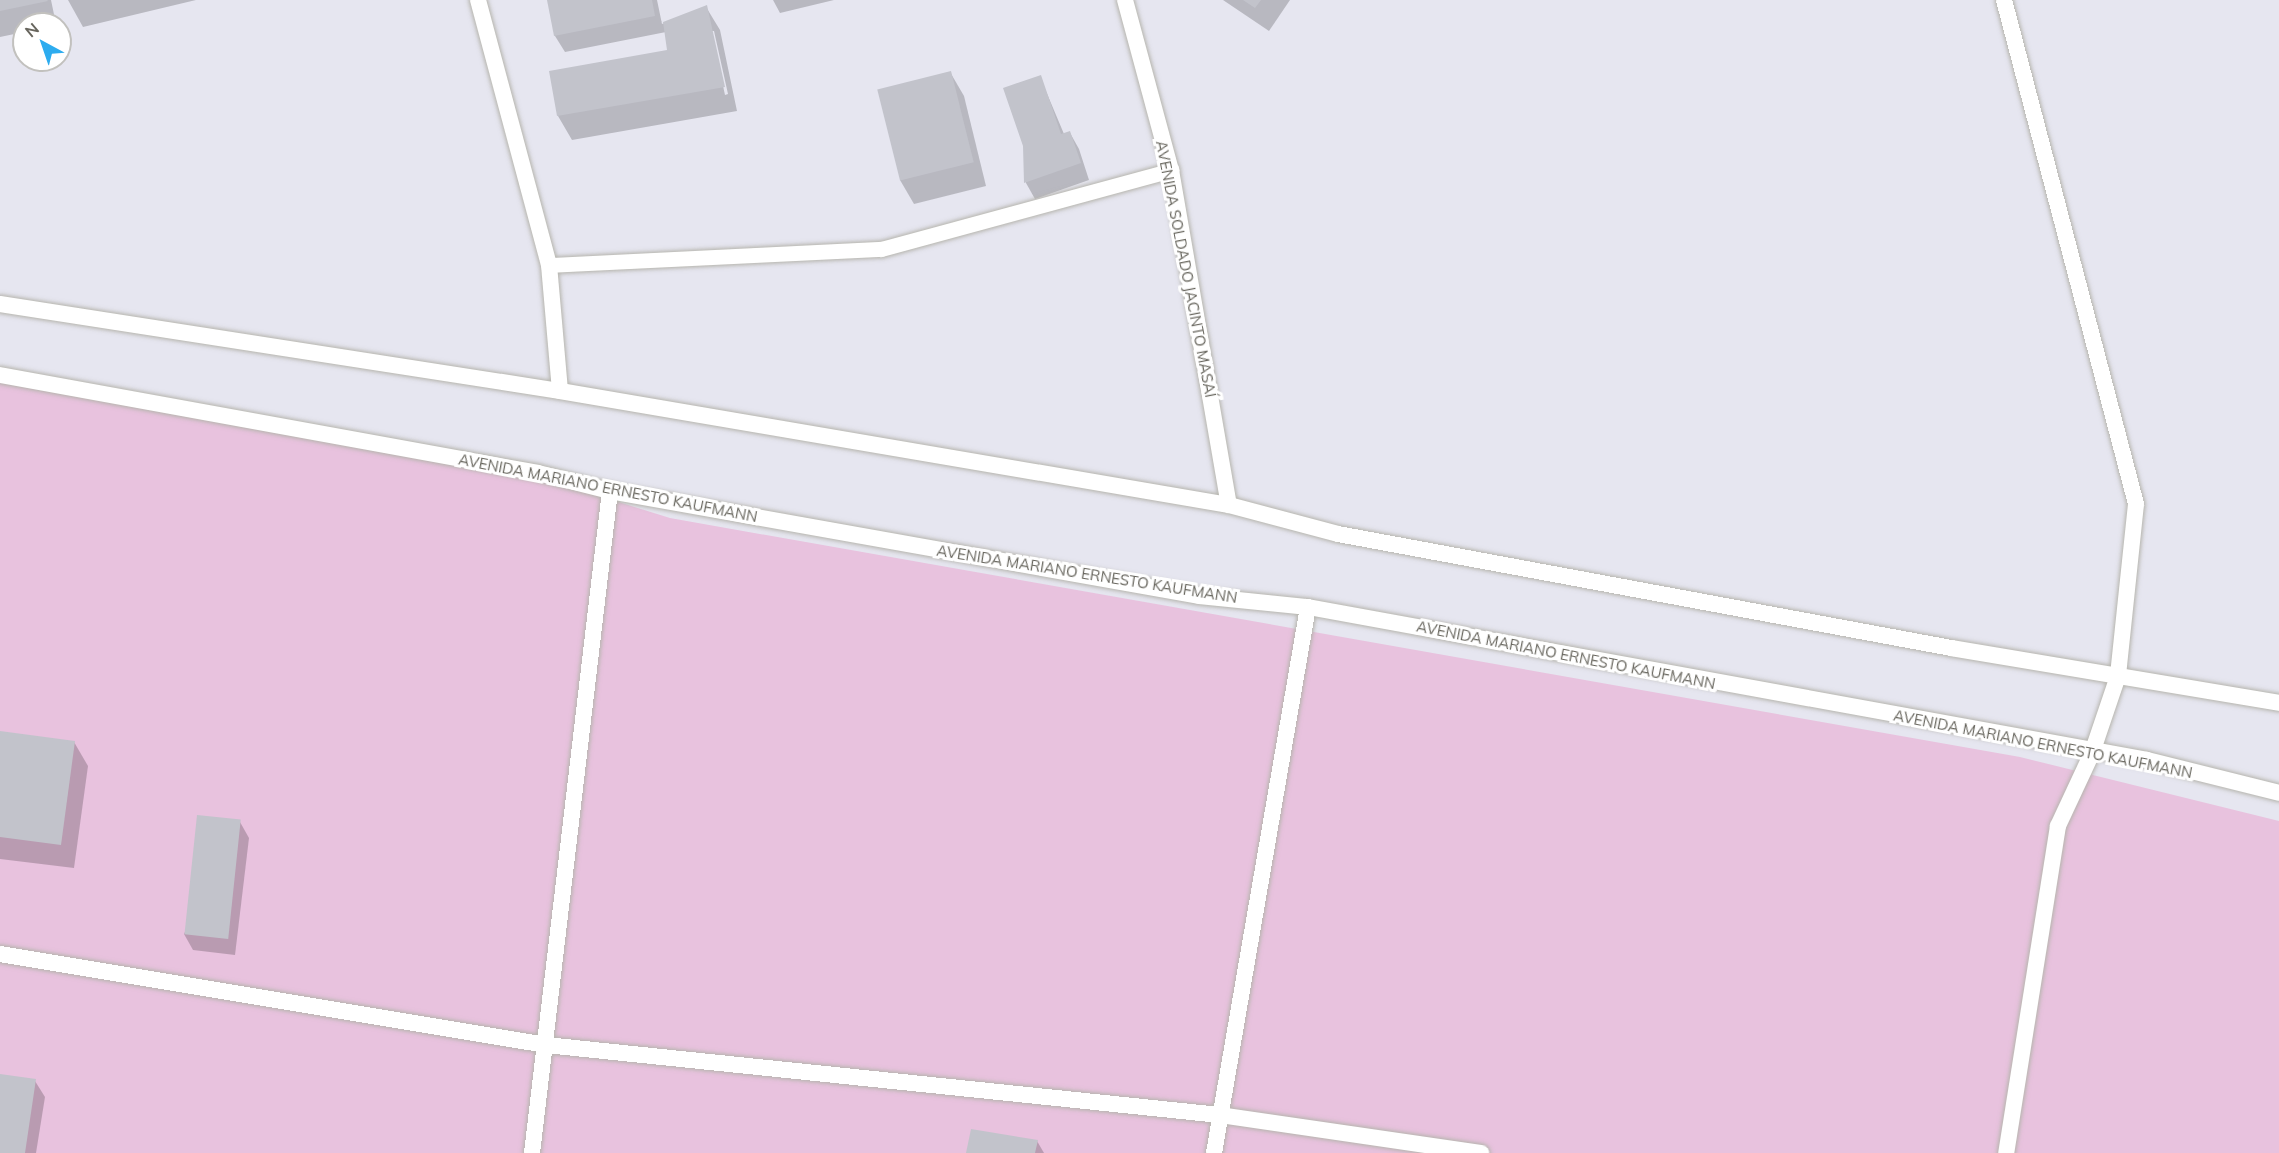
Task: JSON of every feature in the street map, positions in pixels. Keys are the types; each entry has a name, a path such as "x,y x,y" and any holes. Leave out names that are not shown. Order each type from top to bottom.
{"street":[{"path":"478,0 549,265 560,391"},
{"name":"AVENIDA SOLDADO JACINTO MASAÍ","path":"1125,0 1171,170 1229,505"},
{"path":"2004,0 2136,504 2118,676 2092,753 2058,826 2006,1153"},
{"path":"0,304 560,391 1229,505 1338,534 2118,676 2279,703"},
{"name":"AVENIDA MARIANO ERNESTO KAUFMANN","path":"0,375 538,472 610,491 1198,596 1308,607 2092,753 2147,760 2279,793"},
{"path":"531,1153 546,1045 610,491"},
{"path":"1214,1153 1308,607"},
{"path":"0,954 546,1045 1220,1115 1481,1153"}],"lane":[{"path":"549,265 880,249 1171,170"}],"shaded area":[{"path":"0,375 496,464 670,518 2020,757 2279,821 2279,1153 0,1153"}],"building":[{"path":"0,0 47,0 48,1 0,11"},
{"path":"547,0 652,0 655,16 554,36"},
{"path":"1243,0 1261,0 1255,8"},
{"path":"707,5 725,87 557,116 549,71 667,50 663,22"},
{"path":"951,71 974,162 900,181 877,89"},
{"path":"1041,75 1061,134 1070,131 1081,163 1024,183 1023,146 1003,88"},
{"path":"0,731 75,741 61,845 0,837"},
{"path":"197,815 241,820 228,939 184,934"},
{"path":"0,1074 36,1079 25,1153 0,1153"},
{"path":"971,1129 1038,1140 1035,1153 966,1153"}]}
